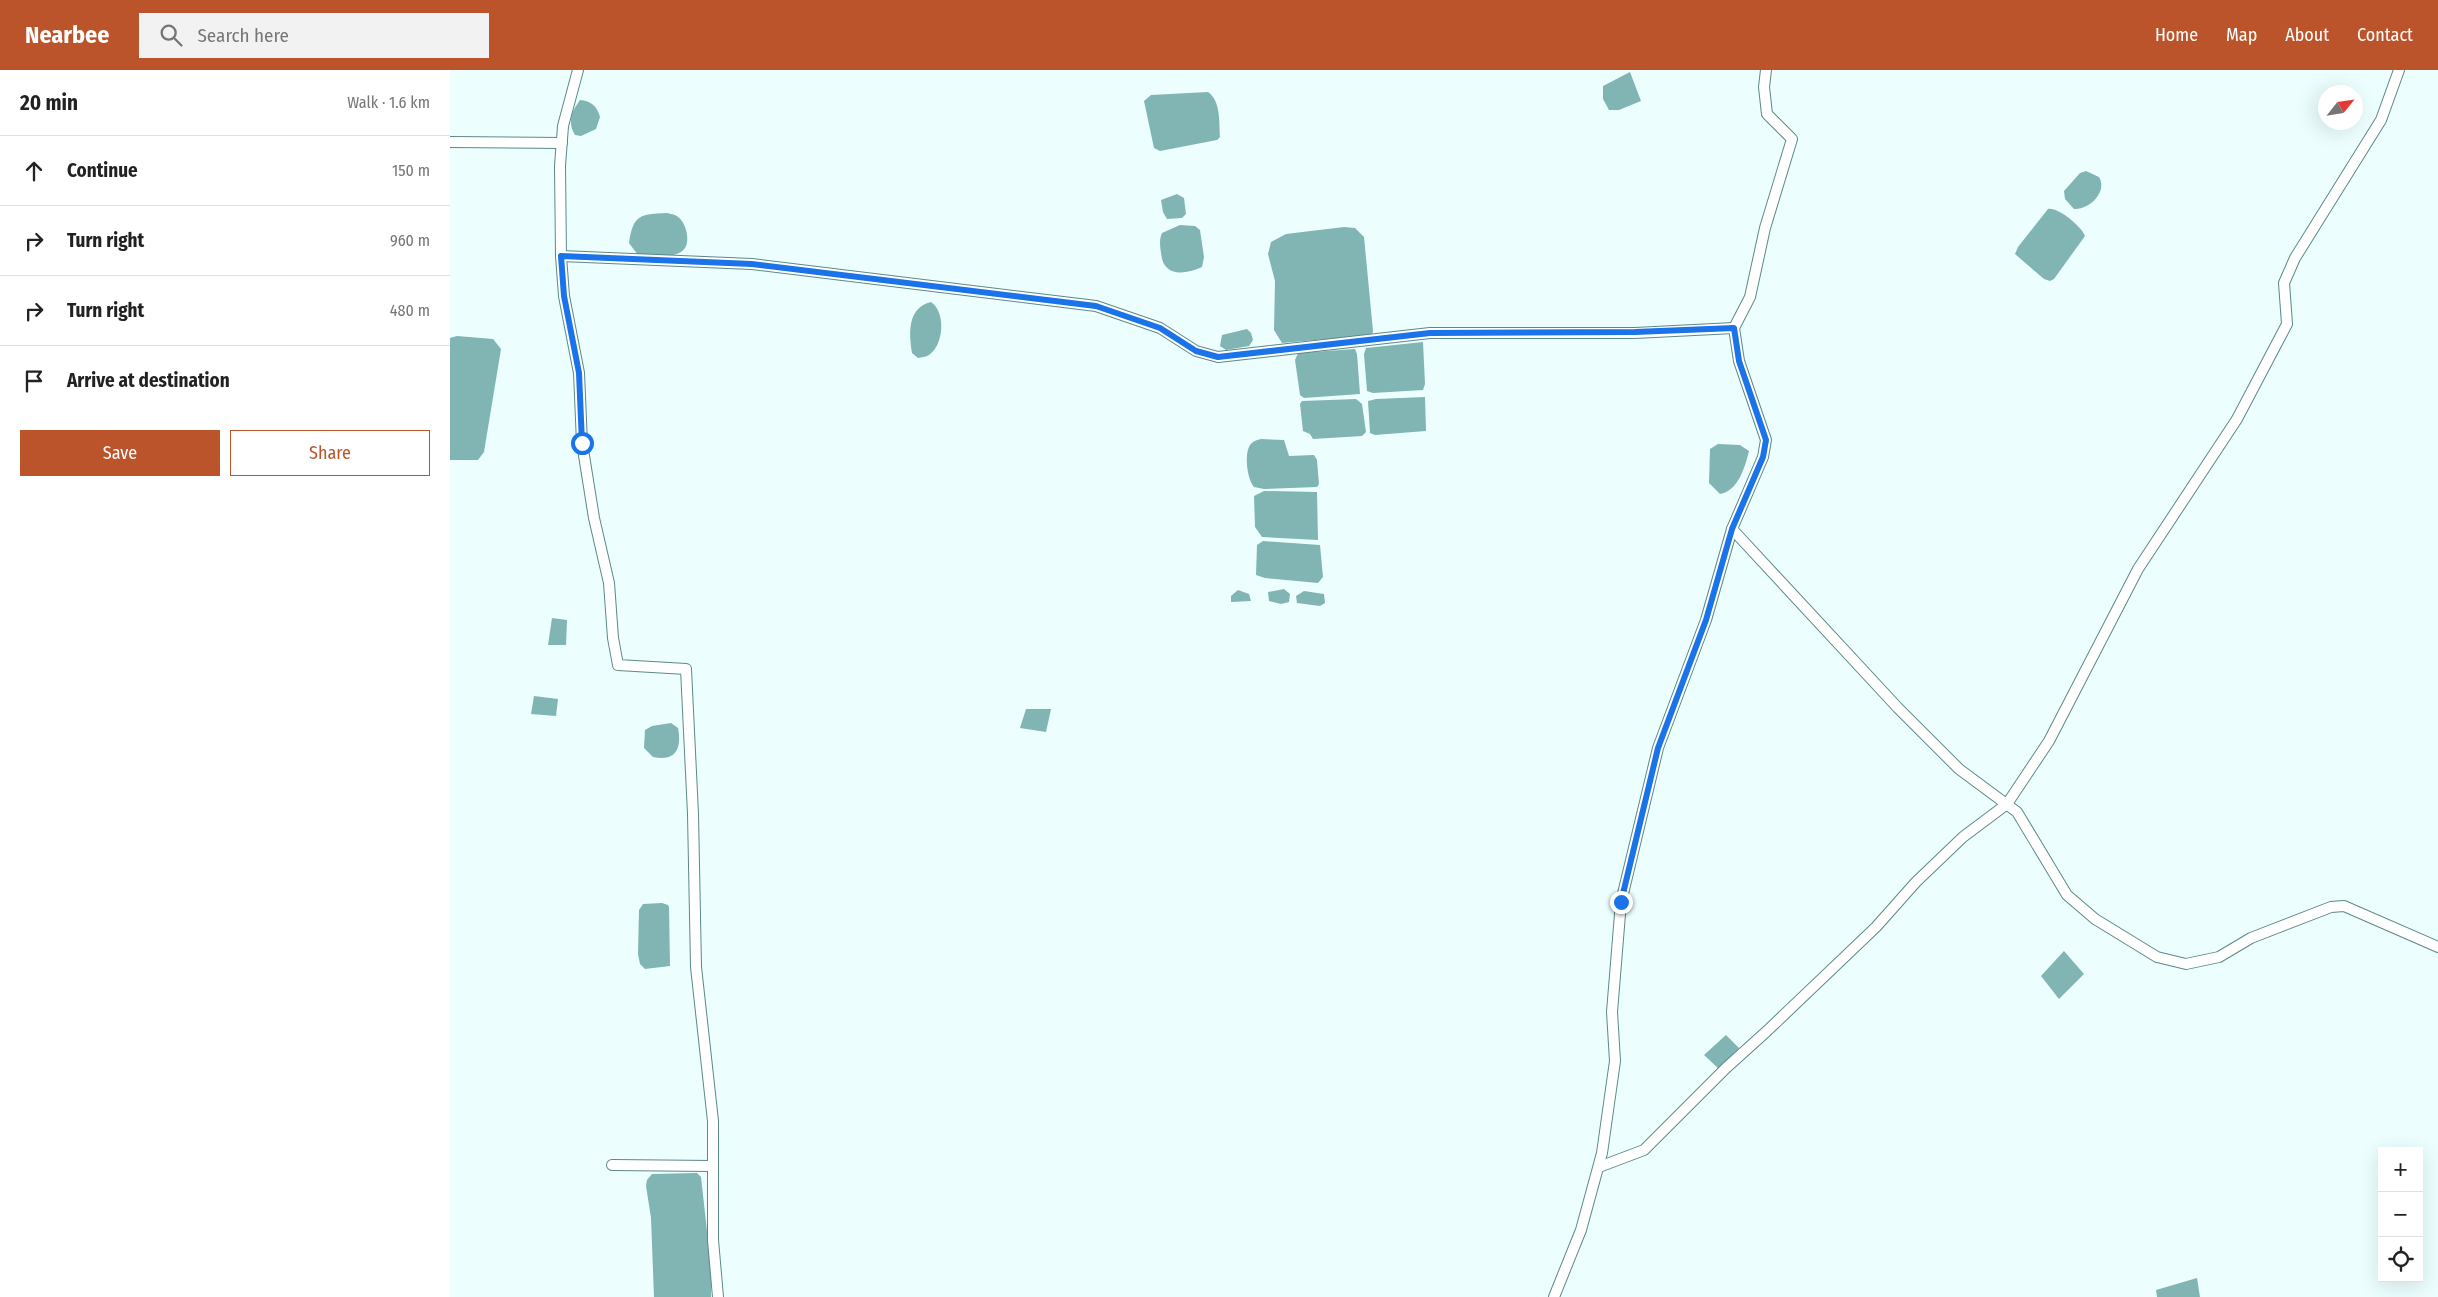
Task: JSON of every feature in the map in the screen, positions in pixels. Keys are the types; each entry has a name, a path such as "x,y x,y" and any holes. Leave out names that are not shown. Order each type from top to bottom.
{"street":[{"path":"578,70 563,126 561,256 564,296 579,373 582,443 594,518 609,583 613,638 618,665 686,669 693,814 696,967 713,1121 713,1240 718,1297"},
{"path":"1554,1297 1581,1230 1599,1167 1615,1062 1612,1012 1621,902 1658,748 1706,620 1732,529 1763,457 1766,440 1739,361 1734,328 1750,297 1766,228 1792,139 1767,114 1764,87 1766,70"},
{"path":"1599,1167 1644,1150 1726,1068 1876,927 1916,882 1963,838 2007,804 2049,741 2138,569 2236,418 2287,324 2284,283 2322,214 2381,120 2399,70"},
{"path":"450,142 562,143"},
{"path":"561,256 752,264 1096,306 1160,328 1196,351 1218,357 1430,333 1635,332 1734,328"},
{"path":"1732,529 1912,721 1960,769 2017,812 2067,895 2095,919 2157,957 2186,964 2219,957 2251,938 2331,907 2344,906 2438,947"},
{"path":"612,1165 712,1166"}],"water":[{"path":"1630,72 1641,101 1619,110 1609,110 1603,99 1603,86"},
{"path":"1208,92 1217,106 1220,137 1217,140 1160,151 1154,148 1144,101 1151,95"},
{"path":"580,100 593,105 600,117 596,129 581,136 575,135 571,126 571,117"},
{"path":"2086,171 2099,177 2101,188 2096,199 2086,207 2074,209 2065,199 2064,191 2080,173"},
{"path":"1177,194 1184,198 1186,214 1182,218 1167,219 1163,212 1161,200"},
{"path":"2048,209 2057,211 2069,218 2085,236 2054,279 2050,281 2044,279 2015,254 2018,247"},
{"path":"667,213 677,216 684,224 687,240 684,249 676,254 666,256 638,255 629,243 636,221 650,214"},
{"path":"1180,225 1195,226 1200,230 1204,257 1202,267 1188,272 1170,270 1163,261 1161,253 1160,238 1162,233"},
{"path":"1344,227 1355,228 1364,237 1372,335 1282,343 1274,330 1275,281 1268,254 1271,242 1286,234"},
{"path":"931,302 939,313 941,321 940,336 938,344 928,356 918,358 912,353 911,322 917,310"},
{"path":"1247,329 1251,333 1253,340 1249,346 1226,350 1220,346 1222,335"},
{"path":"457,336 493,339 501,349 484,452 478,460 450,460 450,338"},
{"path":"1423,342 1425,384 1423,390 1373,393 1367,391 1364,354 1366,348"},
{"path":"1355,349 1360,394 1304,398 1300,395 1295,360 1298,353"},
{"path":"1425,397 1426,431 1375,435 1370,433 1368,401"},
{"path":"1356,399 1362,404 1366,432 1362,436 1313,439 1310,434 1303,431 1300,404 1302,401"},
{"path":"1261,439 1284,440 1289,456 1314,455 1317,460 1319,484 1317,487 1264,489 1254,487 1248,473 1247,454 1251,444"},
{"path":"1718,444 1740,445 1749,451 1743,471 1736,483 1732,488 1720,494 1709,483 1710,449"},
{"path":"1264,491 1317,492 1318,540 1262,537 1255,527 1254,496"},
{"path":"1263,541 1320,545 1323,577 1318,583 1265,578 1256,575 1257,545"},
{"path":"1284,589 1290,594 1289,602 1281,604 1269,601 1268,592"},
{"path":"1238,590 1249,594 1251,601 1231,602 1231,596"},
{"path":"1304,591 1324,594 1325,603 1320,606 1297,603 1296,596"},
{"path":"552,618 567,620 566,645 548,645"},
{"path":"534,696 558,699 556,716 531,714"},
{"path":"1026,709 1051,709 1046,732 1020,728"},
{"path":"671,723 678,728 679,742 676,752 667,757 653,757 644,748 645,730 652,726"},
{"path":"662,903 669,907 670,966 645,969 640,964 638,954 639,910 643,904"},
{"path":"2064,951 2084,974 2059,999 2041,976"},
{"path":"1726,1035 1739,1048 1719,1069 1704,1055"},
{"path":"697,1173 701,1177 711,1267 711,1297 654,1297 651,1218 646,1186 647,1180 652,1174"},
{"path":"2197,1278 2200,1297 2157,1297 2156,1290"}],"route":[{"path":"582,443 579,373 564,296 561,256 752,264 1096,306 1160,328 1196,351 1218,357 1378,341 1430,333 1635,332 1734,328 1739,361 1766,440 1763,457 1732,529 1706,620 1658,748 1621,902"}]}
